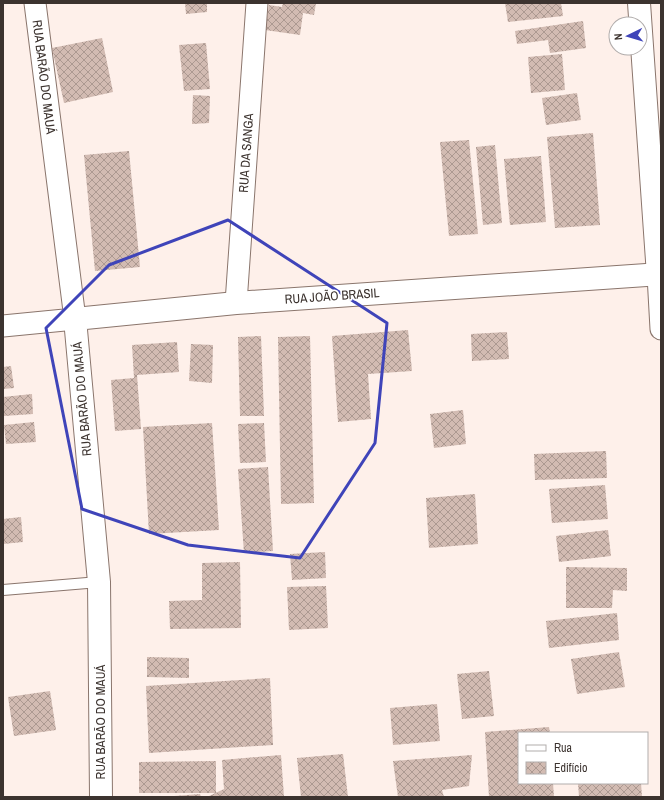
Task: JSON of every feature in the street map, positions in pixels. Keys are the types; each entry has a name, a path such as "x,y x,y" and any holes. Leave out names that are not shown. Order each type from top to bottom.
{"street":[{"name":"RUA BARÃO DO MAUÁ","path":"35,3 74,319 99,582 97,793"},
{"name":"RUA DA SANGA","path":"236,302 256,3"},
{"path":"639,3 659,275 661,329"},
{"name":"RUA JOÃO BRASIL","path":"3,326 236,302 659,275"}],"lane":[{"path":"3,590 99,582"}],"highlighted area":[{"path":"228,220 387,323 375,443 300,558 188,545 82,509 46,328 109,265"}],"building":[{"path":"185,3 207,3 207,12 186,14"},
{"path":"283,3 316,3 314,15 303,13 300,35 265,30 269,5 282,7"},
{"path":"505,3 561,3 563,16 508,22"},
{"path":"583,21 586,48 550,53 548,40 517,44 515,31"},
{"path":"102,38 113,92 64,103 52,48"},
{"path":"206,43 210,89 184,91 179,45"},
{"path":"562,54 565,90 531,93 528,57"},
{"path":"577,93 581,120 546,125 542,98"},
{"path":"193,95 210,96 209,123 192,124"},
{"path":"593,133 600,225 555,228 547,137"},
{"path":"469,140 478,234 449,236 440,142"},
{"path":"495,145 502,223 483,225 476,147"},
{"path":"129,151 140,267 95,271 84,155"},
{"path":"541,156 546,222 510,225 504,159"},
{"path":"408,330 412,371 368,374 371,419 338,422 332,336"},
{"path":"507,332 509,359 472,361 471,334"},
{"path":"261,336 264,416 240,416 238,337"},
{"path":"310,336 314,503 281,504 278,337"},
{"path":"177,342 179,372 137,375 141,429 115,431 111,380 134,378 132,345"},
{"path":"191,344 213,345 212,383 189,381"},
{"path":"11,366 14,388 3,389 3,367"},
{"path":"32,394 33,414 4,416 3,397"},
{"path":"463,410 466,444 434,448 430,414"},
{"path":"34,422 36,442 6,444 4,425"},
{"path":"212,423 219,530 149,534 143,427"},
{"path":"264,423 266,462 240,463 238,424"},
{"path":"606,451 607,478 535,480 534,454"},
{"path":"268,467 273,551 244,553 238,469"},
{"path":"605,485 608,519 552,523 549,489"},
{"path":"475,494 478,544 429,548 426,498"},
{"path":"21,517 23,542 3,544 3,519"},
{"path":"608,530 611,556 559,562 556,536"},
{"path":"325,552 326,578 292,580 290,554"},
{"path":"240,562 241,628 170,629 169,601 202,600 202,563"},
{"path":"566,567 627,568 627,591 613,590 612,608 566,608"},
{"path":"326,586 328,628 289,630 287,587"},
{"path":"617,613 619,640 549,648 546,621"},
{"path":"619,652 625,687 577,694 571,659"},
{"path":"147,657 189,658 189,678 147,677"},
{"path":"489,671 494,716 462,719 457,674"},
{"path":"270,678 273,745 149,753 146,686"},
{"path":"50,691 56,730 14,736 8,697"},
{"path":"437,704 440,741 393,745 390,708"},
{"path":"549,727 550,732 518,732 518,784 553,784 554,797 489,797 485,732"},
{"path":"343,754 348,797 301,797 297,758"},
{"path":"281,755 284,797 209,796 224,789 222,760"},
{"path":"472,755 469,786 442,790 444,797 398,797 393,761"},
{"path":"216,761 216,793 139,793 139,762"},
{"path":"578,784 641,784 642,797 579,797"},
{"path":"200,794 201,797 174,796"}]}
